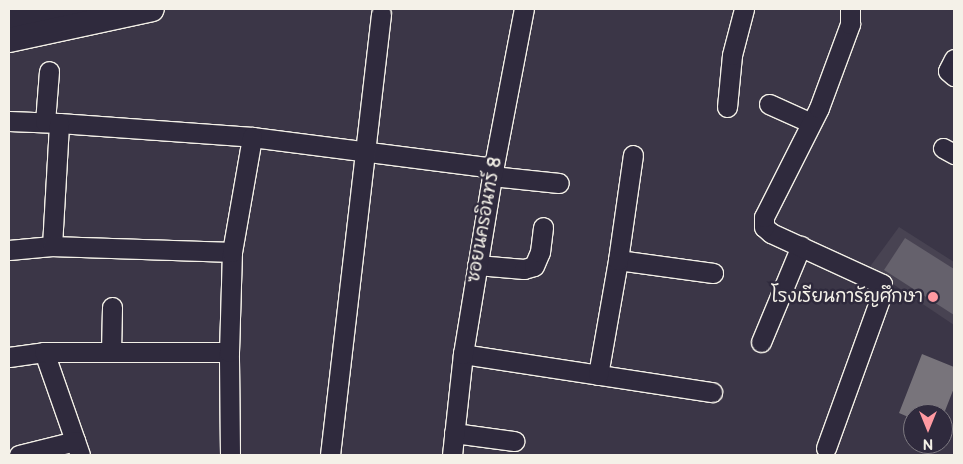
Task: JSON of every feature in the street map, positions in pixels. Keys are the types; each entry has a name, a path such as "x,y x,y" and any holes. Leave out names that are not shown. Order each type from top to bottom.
{"main road":[{"path":"9,19 87,9"},
{"path":"9,40 152,9"}],"street":[{"name":"ซอยนครอินทร์ 8","path":"452,455 463,354 477,265 524,9"},
{"path":"727,107 732,55 744,9"},
{"path":"826,448 882,293 882,284 771,233 764,227 764,216 819,108 847,32 850,9"},
{"path":"330,455 382,14"},
{"path":"954,59 948,71 954,76"},
{"path":"50,71 52,246"},
{"path":"769,104 811,123"},
{"path":"9,122 52,122 252,137 367,151 558,183"},
{"path":"230,455 229,352 232,252 252,137"},
{"path":"598,374 618,260 632,155"},
{"path":"477,265 524,269 534,266 540,252 543,227"},
{"path":"9,250 52,246 232,252"},
{"path":"761,342 801,246"},
{"path":"618,260 713,273"},
{"path":"110,352 112,307"},
{"path":"9,357 44,352 229,352"},
{"path":"19,455 78,448 44,352"},
{"path":"463,354 712,392"},
{"path":"454,433 514,441"}],"shaded area":[{"name":"โรงเรียนการัญศึกษา","path":"899,227 954,262 954,325 869,268"},
{"path":"922,354 954,367 954,388 948,404 903,404 903,415 899,413"}],"building":[{"name":"โรงเรียนการัญศึกษา","path":"905,238 954,269 954,315 884,270"}],"place":[{"name":"โรงเรียนการัญศึกษา","path":"933,297"}]}
